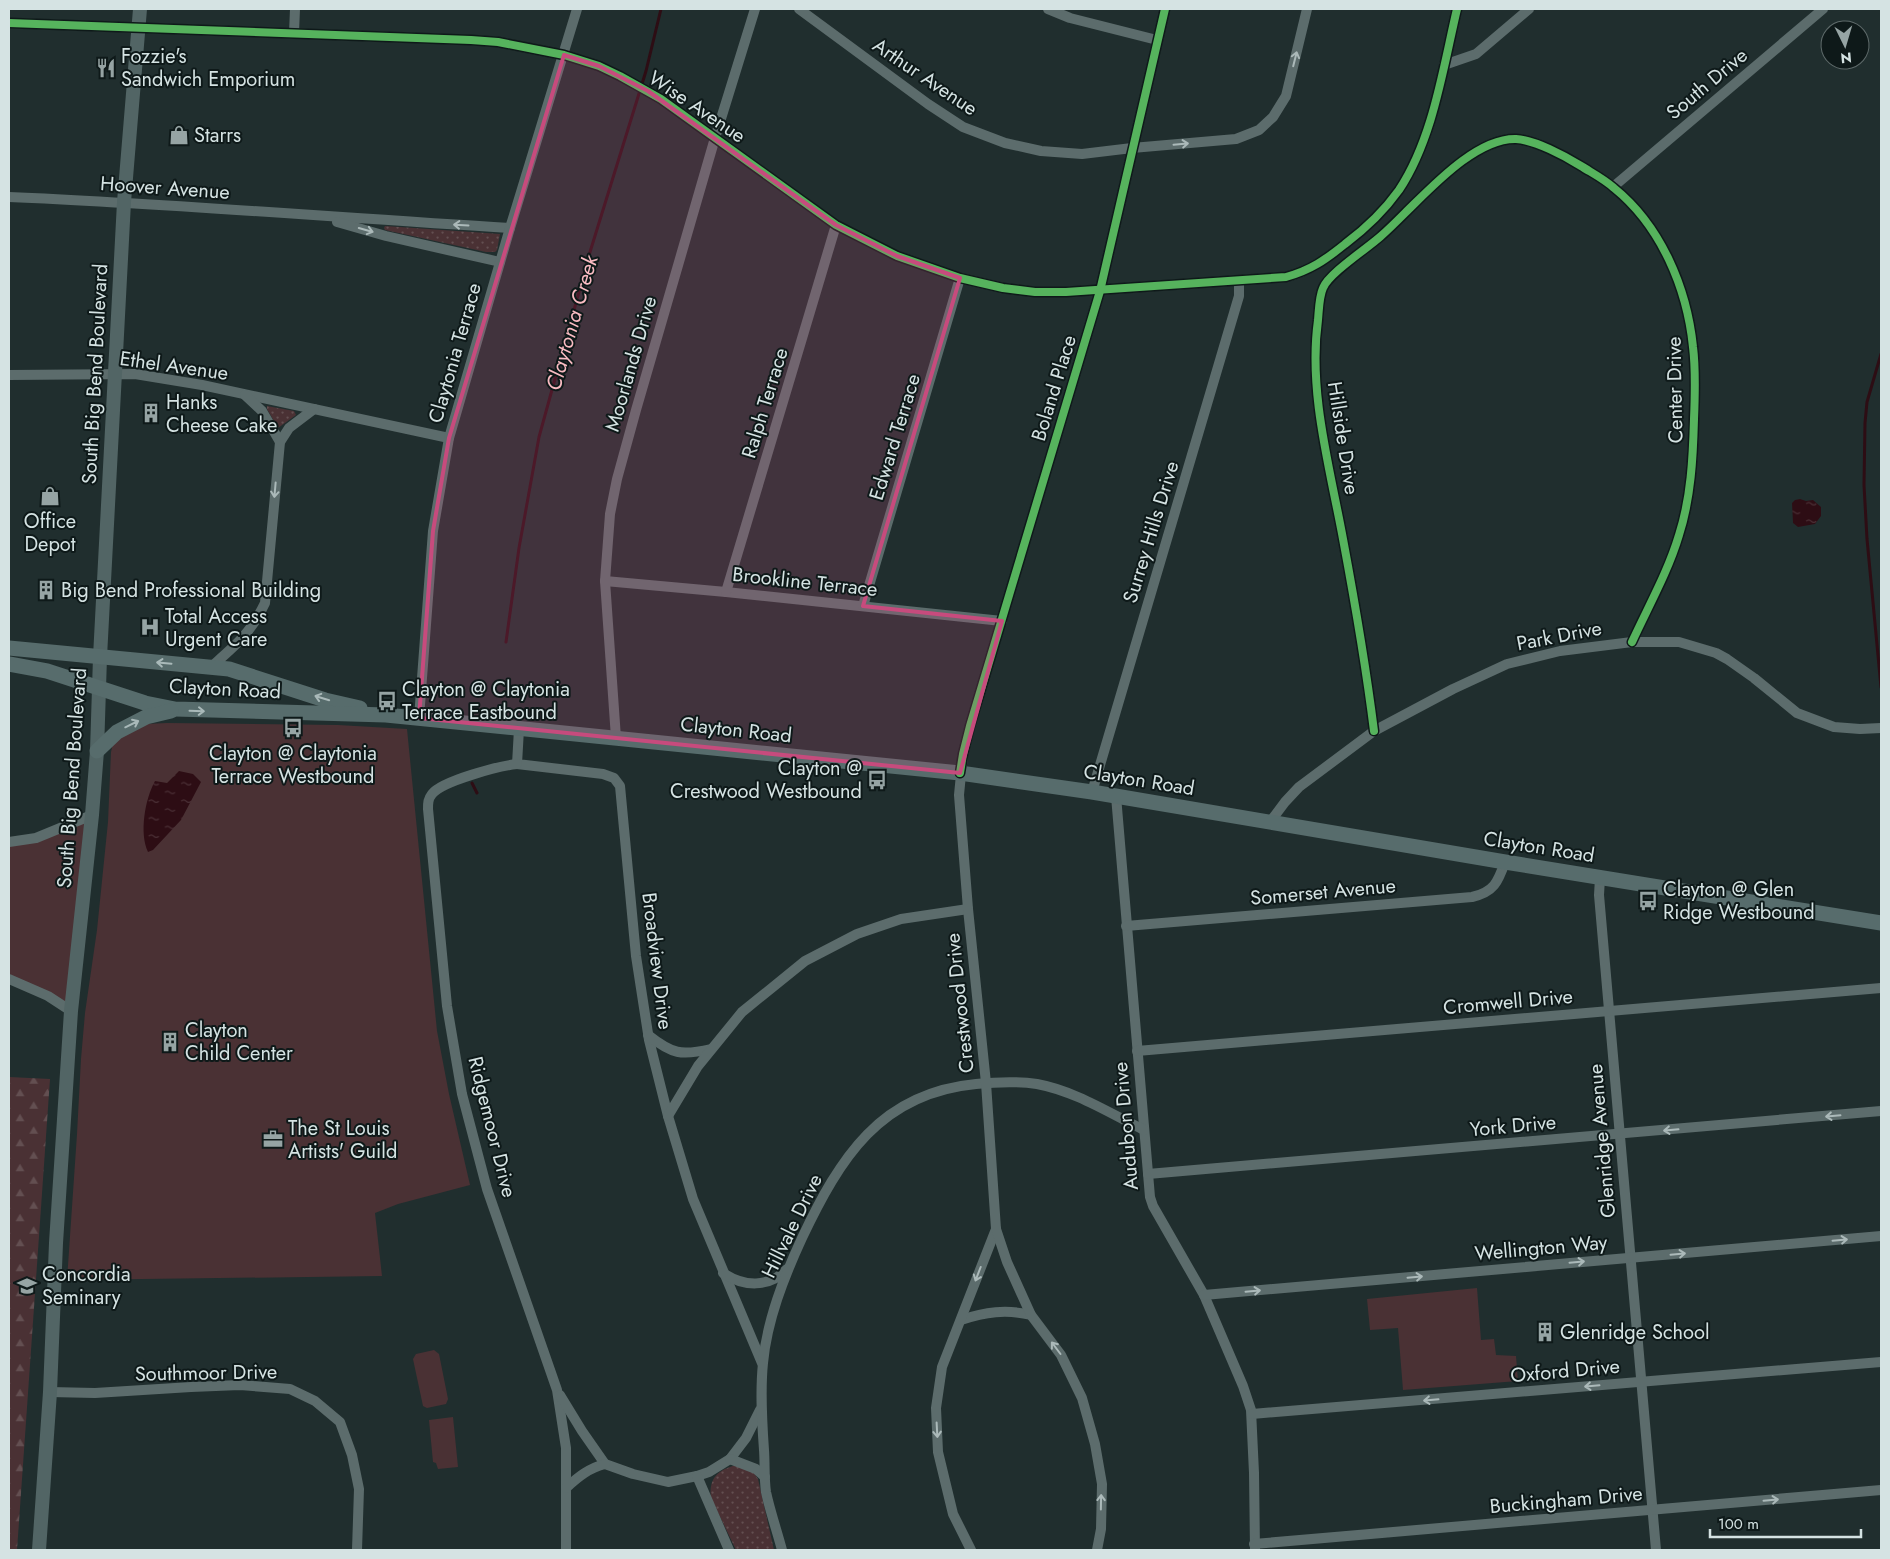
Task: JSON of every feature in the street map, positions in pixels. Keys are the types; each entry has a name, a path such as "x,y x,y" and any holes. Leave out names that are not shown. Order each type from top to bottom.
{"main road":[{"name":"South Big Bend Boulevard","path":"39,1550 50,1392 56,1243 71,1011 97,751 100,657 124,202 140,9"},
{"name":"Clayton Road","path":"9,648 212,666 248,674 326,700 386,715"},
{"name":"Clayton Road","path":"9,664 47,671 145,703 175,709 386,715 960,773 1092,792 1600,878 1881,923"},
{"path":"97,751 117,732 146,717 175,709"}],"street":[{"path":"294,33 295,9"},
{"name":"Claytonia Terrace","path":"419,718 433,531 449,438 510,228 577,9"},
{"name":"Moorlands Drive","path":"616,738 605,581 610,514 617,479 715,138 755,9"},
{"name":"Arthur Avenue","path":"799,9 928,104 963,127 1005,143 1041,151 1082,154 1236,139 1259,130 1273,117 1286,96 1307,9"},
{"path":"1048,9 1070,18 1158,40"},
{"name":"Boland Place","path":"960,773 970,726 1100,291 1164,9"},
{"name":"Wise Avenue","path":"9,23 498,42 564,55 599,66 648,91 836,225 897,256 960,278 1003,288 1035,292 1100,291 1286,277 1304,272 1328,258 1358,234 1381,212 1399,190 1412,165 1429,125 1457,9"},
{"path":"1444,65 1476,54 1529,9"},
{"name":"South Drive","path":"1613,186 1823,9"},
{"name":"Center Drive","path":"1425,192 1483,148 1498,141 1514,139 1530,141 1576,163 1613,186 1638,211 1662,246 1680,288 1690,325 1693,350 1693,451 1681,531 1674,551 1632,642"},
{"name":"Hillside Drive","path":"1374,731 1357,616 1322,428 1315,354 1316,328 1324,285 1381,236 1425,192"},
{"name":"Hoover Avenue","path":"9,197 200,206 319,217 510,228"},
{"name":"Hoover Avenue","path":"319,217 386,236 500,262"},
{"name":"Ralph Terrace","path":"726,592 836,225"},
{"name":"Edward Terrace","path":"863,606 960,278"},
{"name":"Surrey Hills Drive","path":"1092,792 1240,296 1239,280"},
{"name":"Ethel Avenue","path":"9,375 134,374 202,385 449,438"},
{"path":"244,394 262,411 280,442"},
{"path":"212,666 241,641 255,624 265,603 280,442 289,428 314,409"},
{"name":"Brookline Terrace","path":"605,581 1002,621"},
{"name":"Park Drive","path":"1270,822 1299,787 1374,731 1453,688 1507,664 1560,650 1632,642 1679,642 1716,653 1754,678 1797,713 1834,727 1881,728"},
{"path":"517,764 518,729"},
{"name":"Broadview Drive","path":"517,764 603,774 617,781 621,793 636,956 648,1035 668,1116 692,1199 762,1364"},
{"name":"Ridgemoor Drive","path":"517,764 498,767 444,786 433,793 428,800 428,809 447,1006 462,1094 487,1189 557,1390 566,1448 566,1550"},
{"name":"Crestwood Drive","path":"960,773 959,795 968,909 986,1083 996,1229 1006,1262 1031,1315 1061,1355 1082,1398 1094,1438 1102,1484 1101,1529 1097,1550"},
{"name":"Audubon Drive","path":"1116,796 1150,1197 1153,1206 1204,1296 1243,1386 1252,1414 1254,1547"},
{"path":"9,842 36,838 92,815"},
{"name":"Somerset Avenue","path":"1126,926 1472,897 1492,889 1499,879 1505,862"},
{"name":"Glenridge Avenue","path":"1600,878 1599,895 1656,1550"},
{"path":"668,1116 711,1049 742,1012 805,961 857,934 901,919 968,909"},
{"path":"9,979 48,996 71,1011"},
{"name":"Cromwell Drive","path":"1137,1051 1881,988"},
{"path":"648,1035 663,1047 674,1052 691,1054 711,1049"},
{"name":"Hillvale Drive","path":"782,1550 766,1492 761,1408 762,1364 766,1342 788,1268 823,1194 862,1139 899,1108 921,1097 943,1089 986,1083 1011,1082 1036,1084 1060,1089 1144,1130"},
{"name":"York Drive","path":"1148,1174 1881,1111"},
{"name":"Crestwood Drive","path":"971,1550 953,1514 938,1452 936,1408 942,1368 996,1229"},
{"name":"Wellington Way","path":"1204,1296 1881,1236"},
{"path":"723,1272 733,1279 758,1284 776,1279 788,1268"},
{"path":"961,1320 994,1311 1014,1311 1031,1315"},
{"name":"Oxford Drive","path":"1252,1414 1881,1362"},
{"name":"Southmoor Drive","path":"50,1392 95,1394 191,1387 240,1386 290,1389 315,1400 340,1422 352,1455 359,1489 357,1550"},
{"path":"557,1390 582,1432 605,1464 633,1474 668,1482 709,1472 730,1459 746,1438 761,1408"},
{"path":"730,1459 756,1469 765,1477"},
{"path":"566,1488 579,1476 594,1467 605,1464"},
{"path":"697,1476 730,1550"},
{"name":"Buckingham Drive","path":"1254,1547 1881,1490"}],"highlighted area":[{"path":"564,55 599,66 648,91 836,225 897,256 960,278 863,606 1002,621 960,773 419,718 433,531 449,438"}],"green space":[{"path":"385,226 500,234 497,250 495,252 486,252 385,230"},
{"path":"267,406 294,411 296,415 278,428"},
{"path":"146,724 338,725 407,729 437,1031 470,1185 398,1204 375,1213 382,1276 67,1280 81,1059 108,822 111,752 117,737"},
{"path":"92,815 71,1011 9,979 9,842"},
{"name":"Concordia Seminary","path":"9,1077 50,1079 17,1550 9,1550"},
{"path":"1477,1288 1481,1340 1494,1339 1496,1355 1516,1356 1518,1381 1403,1390 1398,1328 1370,1330 1367,1299"},
{"path":"434,1350 439,1354 448,1399 446,1404 427,1408 423,1406 413,1359 416,1354"},
{"path":"453,1417 458,1467 438,1469 436,1463 433,1462 429,1420"},
{"path":"737,1465 754,1473 758,1479 774,1550 736,1550 711,1498 711,1485 716,1476 725,1469"}],"water":[{"path":"1800,499 1806,501 1813,500 1821,507 1821,516 1815,524 1798,527 1793,523 1792,503"},
{"path":"179,771 193,774 201,782 181,820 153,850 148,852 144,835 144,816 151,788 155,781 167,783"}],"waterway":[{"name":"Claytonia Creek","path":"506,642 519,548 539,437 590,252 646,71 661,9"},
{"path":"1881,354 1867,402 1864,485 1867,539 1881,687"},
{"path":"472,783 477,793"}],"cycle path":[{"path":"960,773 970,726 1100,291 1165,9"},
{"path":"9,23 471,40 498,42 564,55 599,66 661,99 836,225 897,256 960,278 1003,288 1035,292 1066,292 1286,277 1310,268 1331,255 1381,212 1399,190 1411,170 1429,126 1436,102 1457,9"},
{"path":"1374,731 1356,611 1318,402 1316,347 1321,295 1323,288 1333,275 1384,233 1455,166 1470,155 1501,141 1516,139 1541,145 1574,162 1614,188 1631,203 1658,239 1678,281 1685,303 1690,325 1695,374 1693,448 1689,492 1683,521 1664,576 1632,642"}],"place":[{"name":"Fozzie's Sandwich Emporium","path":"106,68"},
{"name":"Starrs","path":"179,135"},
{"name":"Hanks Cheese Cake","path":"151,413"},
{"name":"Office Depot","path":"50,496"},
{"name":"Big Bend Professional Building","path":"46,590"},
{"name":"Total Access Urgent Care","path":"150,627"},
{"name":"Clayton @ Claytonia Terrace Eastbound","path":"387,701"},
{"name":"Clayton @ Claytonia Terrace Westbound","path":"293,728"},
{"name":"Clayton @ Crestwood Westbound","path":"877,780"},
{"name":"Clayton @ Glen Ridge Westbound","path":"1648,901"},
{"name":"Clayton Child Center","path":"170,1042"},
{"name":"The St Louis Artists' Guild","path":"273,1139"},
{"name":"Concordia Seminary","path":"27,1286"},
{"name":"Glenridge School","path":"1545,1332"}]}
